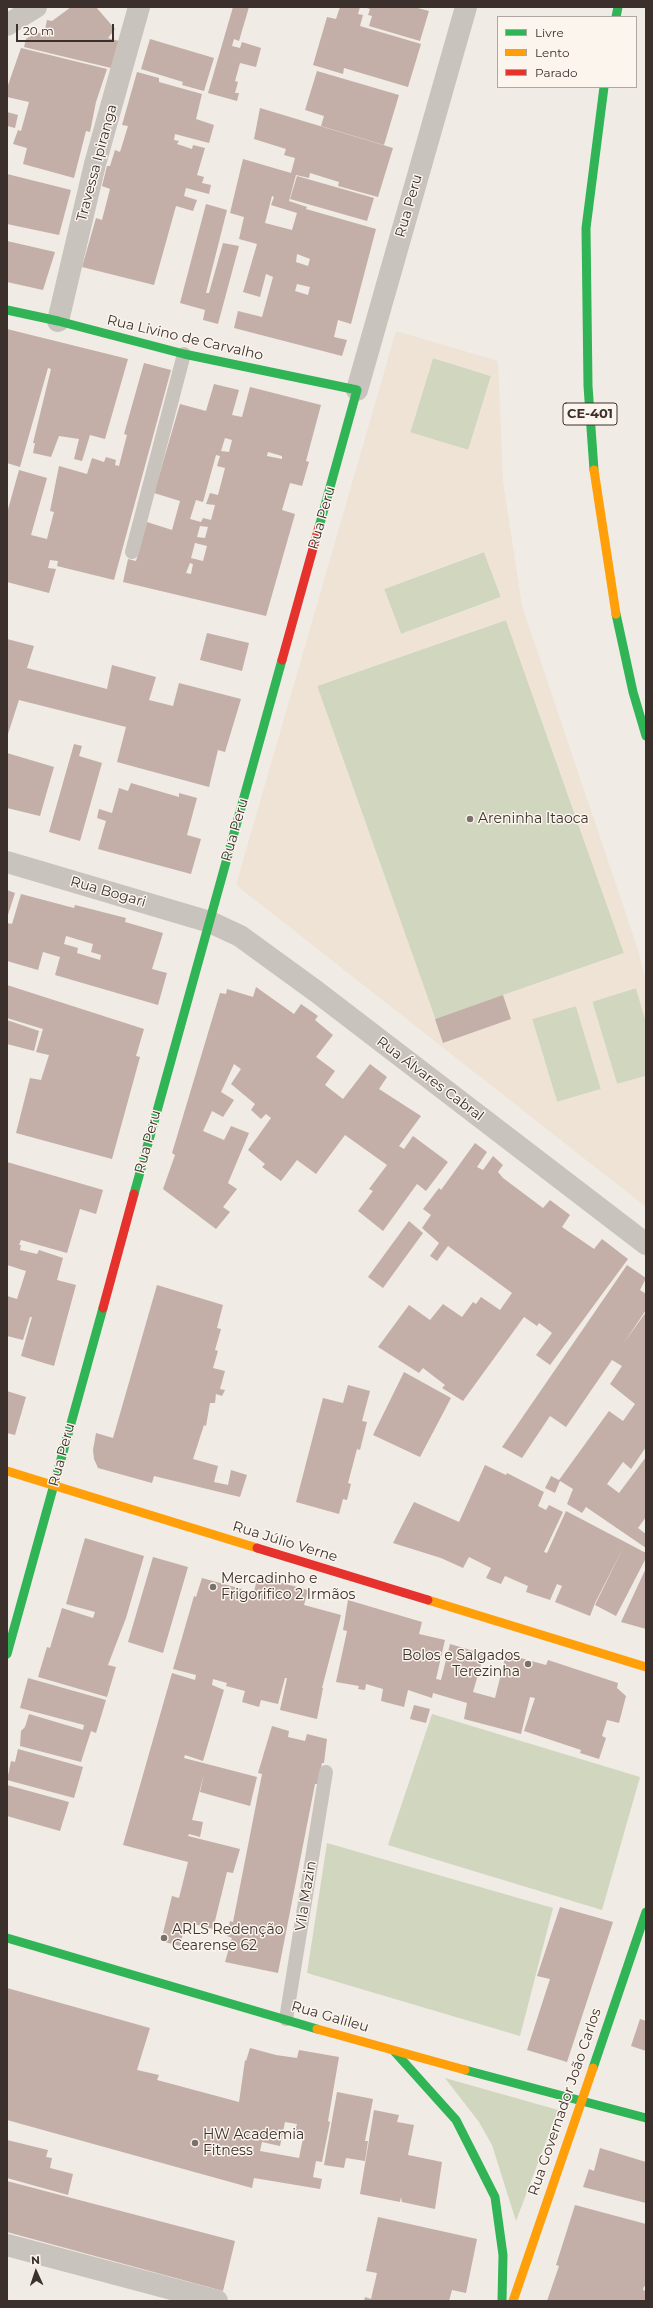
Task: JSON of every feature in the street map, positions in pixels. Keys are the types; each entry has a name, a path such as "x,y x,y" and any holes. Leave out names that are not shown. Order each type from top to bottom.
{"street":[{"path":"7,25 36,7"},
{"name":"Travessa Ipiranga","path":"58,321 95,164 139,7"},
{"name":"Rua Peru","path":"7,1654 357,390 466,7"},
{"name":"CE-401","path":"604,88 586,228 588,386 596,490 613,601 633,692 646,736"},
{"name":"Rua Livino de Carvalho","path":"7,310 58,321 184,354 357,390"},
{"name":"Rua Bogari","path":"7,862 210,922"},
{"name":"Rua Álvares Cabral","path":"210,922 240,936 317,992 646,1244"},
{"name":"Rua Júlio Verne","path":"7,1471 646,1667"},
{"name":"Rua Governador João Carlos","path":"513,2301 646,1912"},
{"name":"Rua Galileu","path":"7,1938 394,2051 646,2118"},
{"path":"394,2051 456,2120 495,2197 503,2255 502,2301"},
{"path":"7,2245 217,2301"}],"lane":[{"path":"132,552 184,354"},
{"name":"Vila Mazin","path":"286,2019 326,1772"}],"green space":[{"path":"433,358 491,376 469,450 410,433"},
{"path":"484,552 501,597 401,634 384,589"},
{"name":"Areninha Itaoca","path":"506,620 624,953 435,1019 317,686"},
{"path":"636,988 646,1022 646,1076 617,1084 592,1001"},
{"path":"576,1006 601,1089 557,1102 532,1019"},
{"path":"432,1714 640,1777 602,1910 388,1845"},
{"path":"327,1843 553,1908 520,2036 307,1973"},
{"path":"445,2078 558,2110 516,2221 492,2145 479,2122"}],"shaded area":[{"path":"396,331 498,361 503,482 522,606 637,947 646,980 646,1022 636,988 592,1002 617,1084 646,1076 646,1207 236,885","holes":["433,358 491,376 468,450 410,432","484,552 501,597 401,634 384,589","506,620 624,953 503,995 511,1019 444,1043 317,686","576,1006 601,1089 557,1102 532,1019"]}],"building":[{"path":"71,7 96,7 115,29 108,38 119,41 111,68 24,47 26,39 36,32 44,34 47,20 52,21"},
{"path":"233,7 249,7 239,41 234,39 232,46 240,48 242,42 261,48 256,67 240,63 235,81 238,82 235,93 239,93 237,101 208,93"},
{"path":"340,7 360,7 358,14 363,15 360,26 421,44 408,87 344,68 343,74 313,65 327,17 336,19"},
{"path":"364,7 414,7 429,11 420,41 369,26 372,16 368,15 370,9"},
{"path":"150,39 214,58 204,91 182,85 183,82 141,69"},
{"path":"21,48 107,69 96,102 90,132 86,131 74,178 23,164 27,148 13,144 18,130 21,131 29,102 7,97 7,88"},
{"path":"317,71 399,95 384,145 321,126 324,116 305,110"},
{"path":"137,72 159,78 159,82 202,94 196,119 214,125 209,143 175,134 174,140 179,141 177,144 192,149 193,145 205,148 197,175 204,177 202,183 211,185 209,194 186,188 184,196 197,200 193,211 176,206 154,285 82,267 96,218 102,220 110,189 102,186 107,166 110,166 115,150 120,152 128,126 122,125"},
{"path":"260,108 393,148 378,197 338,186 339,182 310,173 309,178 296,175 289,201 307,207 306,209 376,229 351,324 338,320 334,337 347,340 342,356 234,328 238,311 262,317 273,277 266,274 260,297 243,292 257,244 239,239 244,217 230,213 243,159 291,173 295,158 284,155 286,149 254,139","holes":["272,196 274,197 271,205 297,213 292,230 265,223","297,254 310,259 308,266 296,262","297,284 310,287 308,295 295,291"]},
{"path":"7,112 18,115 15,128 7,126"},
{"path":"7,174 71,190 59,235 7,224"},
{"path":"297,176 374,198 367,221 290,199"},
{"path":"206,204 227,210 206,293 209,293 223,243 239,246 218,324 203,320 205,310 180,303"},
{"path":"7,241 55,252 43,290 7,282"},
{"path":"7,329 128,359 105,439 90,435 82,461 74,459 79,439 59,436 51,457 33,453 35,443 33,443 51,369 48,368 20,467 7,463"},
{"path":"144,363 171,370 114,580 57,566 58,561 50,560 48,568 56,569 49,593 7,582 7,513 19,470 47,478 31,535 47,539 54,512 50,511 59,466 87,474 92,458 104,462 106,457 116,460 115,465 119,466 127,435 124,434"},
{"path":"214,384 239,390 232,415 242,417 250,387 321,405 306,461 309,462 302,486 290,483 282,510 295,514 266,616 123,582 128,559 136,561 147,522 172,530 180,501 154,493 180,404 206,411","holes":["225,438 232,440 229,452 221,451","268,452 282,456 282,459 267,456","216,455 220,456 217,466 225,468 218,495 210,493 206,504 215,505 211,520 203,518 201,522 190,519 196,500 203,502","200,526 208,527 205,538 197,537","195,543 207,546 203,561 191,558","190,563 193,564 191,574 186,573"]},
{"path":"207,633 249,643 242,671 200,660"},
{"path":"7,639 34,646 27,668 107,689 112,665 156,677 149,700 173,706 179,683 241,699 225,752 218,750 209,787 117,762 126,727 19,700 7,737"},
{"path":"74,744 82,746 79,756 102,763 80,841 49,832"},
{"path":"7,753 54,767 40,816 7,808"},
{"path":"131,783 179,797 179,793 197,798 187,835 201,839 191,874 98,849 106,821 97,818 99,809 112,813 119,788 128,791"},
{"path":"7,890 15,893 7,918"},
{"path":"21,894 74,908 75,905 126,918 125,922 163,933 152,969 167,973 158,1005 55,975 60,957 43,952 38,970 7,961 7,923 12,924","holes":["66,936 93,944 91,952 101,955 100,960 77,953 78,948 64,944"]},
{"path":"7,985 144,1029 136,1056 140,1057 112,1159 16,1133 30,1078 41,1080 49,1055 36,1052 43,1029 7,1018"},
{"path":"256,987 294,1014 301,1004 318,1016 315,1020 333,1035 316,1057 335,1071 325,1085 343,1099 370,1064 387,1077 379,1089 421,1116 399,1146 404,1149 413,1136 448,1162 426,1191 417,1184 383,1231 358,1211 373,1191 369,1189 387,1165 345,1135 316,1174 297,1160 281,1181 262,1167 265,1164 248,1150 271,1118 266,1114 261,1119 251,1110 255,1104 231,1084 241,1069 234,1064 221,1092 234,1100 223,1117 212,1111 203,1131 224,1140 231,1126 249,1133 228,1183 237,1189 223,1207 230,1212 216,1229 163,1189 175,1155 172,1153 220,993 226,994 227,989 253,997"},
{"path":"503,995 511,1019 443,1043 435,1019"},
{"path":"7,1020 39,1031 34,1051 7,1044"},
{"path":"475,1143 487,1152 477,1167 483,1170 493,1156 503,1165 498,1172 503,1178 543,1208 550,1200 570,1215 562,1227 594,1249 602,1239 628,1259 550,1365 536,1355 552,1333 539,1323 537,1326 524,1317 463,1401 442,1388 445,1385 423,1368 419,1373 378,1347 409,1305 430,1320 443,1304 462,1317 473,1302 476,1304 481,1297 500,1310 512,1293 448,1246 437,1261 430,1256 439,1243 422,1228 431,1215 423,1209 439,1188 441,1190"},
{"path":"7,1162 103,1190 96,1214 80,1209 67,1253 21,1240 19,1245 21,1245 20,1250 37,1254 39,1250 63,1258 57,1280 76,1285 54,1366 21,1356 32,1317 30,1317 23,1340 7,1336 7,1296 17,1299 26,1271 7,1265"},
{"path":"409,1221 423,1233 383,1288 368,1277"},
{"path":"627,1265 646,1278 640,1290 646,1294 646,1310 623,1344 646,1312 646,1447 631,1469 623,1462 607,1484 619,1493 646,1457 646,1517 638,1528 646,1534 646,1548 586,1507 582,1513 567,1504 573,1489 560,1481 555,1493 545,1488 551,1476 559,1480 609,1411 623,1421 635,1404 610,1384 622,1366 612,1360 566,1427 550,1416 522,1458 502,1447"},
{"path":"157,1285 223,1305 217,1328 221,1329 215,1350 218,1351 213,1368 225,1371 220,1389 225,1390 222,1396 216,1394 215,1403 210,1403 206,1426 204,1425 193,1459 218,1466 214,1482 228,1485 231,1470 247,1475 240,1497 154,1476 152,1483 98,1468 94,1459 93,1450 96,1433 113,1438"},
{"path":"404,1372 451,1398 420,1457 373,1435"},
{"path":"348,1385 370,1391 362,1421 367,1422 360,1450 357,1449 348,1483 351,1484 347,1500 343,1499 339,1514 296,1502 323,1398 343,1403"},
{"path":"7,1391 26,1397 15,1435 7,1433"},
{"path":"485,1465 506,1475 507,1473 544,1492 538,1506 546,1510 549,1505 563,1512 544,1552 547,1553 566,1511 646,1553 646,1558 616,1616 595,1605 623,1548 595,1603 590,1616 555,1602 562,1586 557,1584 550,1600 526,1592 528,1586 505,1576 501,1584 486,1578 491,1568 469,1557 463,1568 441,1558 393,1543 414,1502 459,1522"},
{"path":"85,1538 144,1556 126,1618 108,1665 116,1667 107,1697 38,1677 47,1647 50,1648 62,1608 93,1618 95,1612 66,1604"},
{"path":"153,1557 188,1567 163,1653 128,1642"},
{"path":"646,1568 646,1629 621,1622"},
{"path":"258,1576 308,1590 304,1605 341,1615 322,1688 317,1719 280,1710 287,1678 285,1678 278,1704 261,1700 259,1707 242,1702 245,1691 226,1686 227,1683 213,1679 212,1685 224,1690 203,1761 185,1755 184,1758 257,1777 250,1806 200,1792 204,1774 192,1820 203,1822 200,1837 189,1834 188,1836 240,1849 233,1873 227,1872 213,1929 186,1922 180,1946 161,1941 172,1896 179,1898 188,1862 123,1845 172,1673 195,1680 196,1675 173,1669 194,1596 196,1597 202,1578 242,1589 241,1592 253,1595"},
{"path":"348,1600 422,1622 419,1634 445,1640 436,1679 441,1680 450,1644 484,1654 473,1692 495,1698 506,1654 546,1665 548,1660 618,1683 617,1688 626,1696 619,1723 607,1720 602,1736 606,1738 599,1759 580,1753 581,1750 524,1731 535,1698 530,1697 521,1734 464,1719 467,1703 433,1693 432,1698 408,1690 404,1707 381,1701 383,1689 366,1684 365,1690 358,1689 359,1686 336,1682 347,1631 343,1630"},
{"path":"28,1678 106,1700 96,1733 91,1731 81,1762 20,1746 21,1731 25,1727 29,1714 83,1730 84,1725 20,1708"},
{"path":"414,1705 430,1709 426,1723 410,1719"},
{"path":"272,1726 289,1731 288,1737 305,1741 307,1734 327,1739 324,1763 322,1763 318,1784 315,1784 278,1973 225,1962 232,1938 227,1936 230,1921 233,1922 262,1774 258,1773"},
{"path":"18,1749 83,1767 74,1798 7,1780 11,1761 15,1762"},
{"path":"7,1785 69,1802 60,1831 7,1816"},
{"path":"560,1907 613,1922 567,2062 527,2050 550,1979 537,1976"},
{"path":"7,1988 150,2028 137,2070 159,2075 157,2080 239,2102 245,2060 246,2061 250,2048 276,2055 297,2058 299,2050 339,2057 328,2121 330,2122 322,2162 316,2161 313,2177 322,2179 320,2189 254,2178 252,2188 7,2120","holes":["285,2122 297,2124 295,2131 304,2133 299,2158 260,2151 262,2142 280,2146"]},
{"path":"640,2019 646,2021 646,2051 631,2046"},
{"path":"337,2092 373,2099 365,2141 368,2141 365,2161 346,2158 344,2168 324,2165"},
{"path":"374,2110 399,2115 397,2122 414,2125 408,2155 442,2162 435,2209 402,2202 401,2197 400,2202 360,2194"},
{"path":"7,2140 48,2150 46,2157 52,2158 50,2168 73,2174 68,2195 7,2178"},
{"path":"600,2148 646,2162 646,2203 583,2187 589,2169 594,2171"},
{"path":"7,2181 235,2241 223,2291 7,2232"},
{"path":"575,2205 646,2224 646,2287 644,2286 643,2290 646,2291 646,2301 547,2301 559,2266 556,2265"},
{"path":"378,2217 477,2239 466,2293 452,2290 449,2301 364,2301 365,2297 371,2299 377,2273 366,2271"}],"traffic: fast":[{"path":"616,16 618,7"},
{"path":"594,470 588,386 586,228 604,88"},
{"path":"7,310 58,321 184,354 357,390 319,527"},
{"path":"616,614 633,692 646,736"},
{"path":"134,1194 282,660"},
{"path":"7,1654 103,1308"},
{"path":"593,2068 646,1912"},
{"path":"7,1938 317,2029"},
{"path":"394,2051 456,2120 495,2197 503,2255 502,2301"},
{"path":"465,2070 646,2118"}],"traffic: slow":[{"path":"594,470 616,614"},
{"path":"7,1471 257,1548"},
{"path":"428,1600 646,1667"},
{"path":"317,2029 465,2070"},
{"path":"513,2301 593,2068"}],"traffic: jam":[{"path":"282,660 319,527"},
{"path":"103,1308 134,1194"},
{"path":"257,1548 428,1600"}],"place":[{"name":"Areninha Itaoca","path":"470,819"},
{"name":"Mercadinho e Frigorifico 2 Irmãos","path":"213,1587"},
{"name":"Bolos e Salgados Terezinha","path":"528,1664"},
{"name":"ARLS Redenção Cearense 62","path":"164,1938"},
{"name":"HW Academia Fitness","path":"195,2143"}]}
